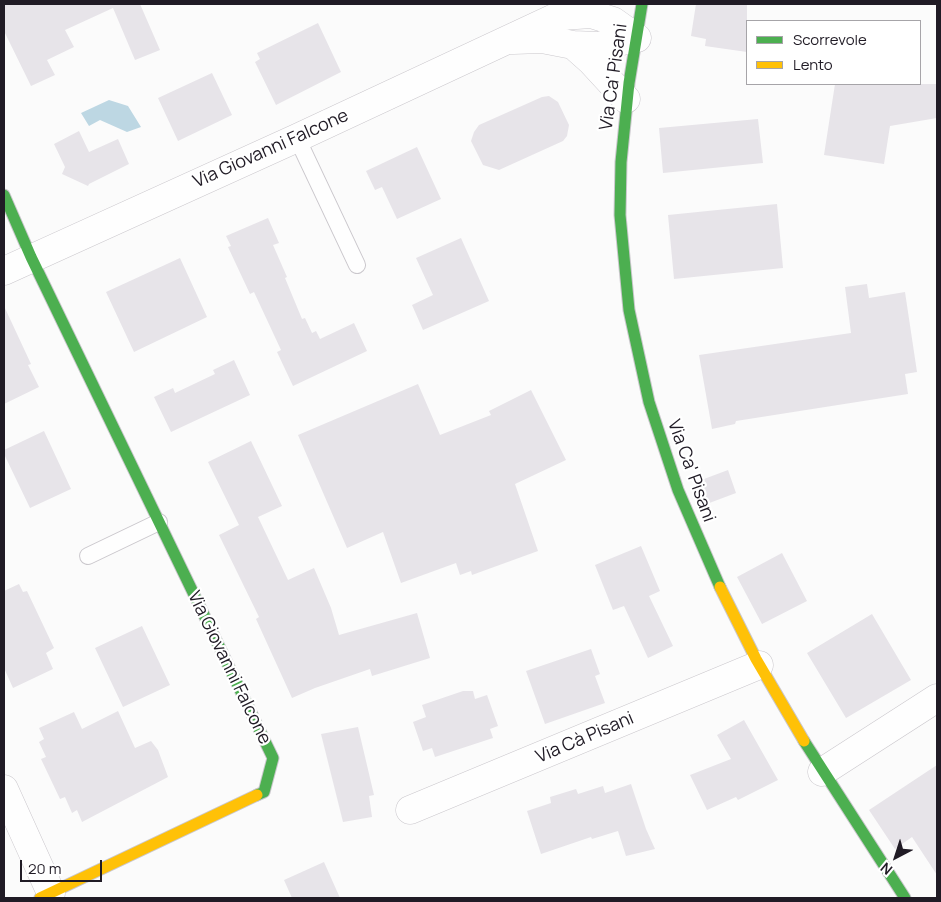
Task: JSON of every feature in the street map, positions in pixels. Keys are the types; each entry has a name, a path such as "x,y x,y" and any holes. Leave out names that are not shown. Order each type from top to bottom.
{"main road":[{"name":"Via Ca' Pisani","path":"642,4 626,99 620,173 620,216 629,312 653,418 672,477 695,534 725,599 759,665 822,772 905,898"},
{"path":"4,195 31,257"},
{"name":"Via Giovanni Falcone","path":"31,257 272,758 264,792 45,896"}],"street":[{"name":"Via Giovanni Falcone","path":"4,271 31,257 297,138 584,4"},
{"name":"Via Giovanni Falcone","path":"560,16 591,14 613,21 637,38"},
{"name":"Via Giovanni Falcone","path":"509,40 542,40 574,45 598,46 637,38"},
{"path":"574,45 626,99"},
{"name":"Via Cà Pisani","path":"410,810 759,665"},
{"path":"822,772 937,698"},
{"name":"Via Giovanni Falcone","path":"4,789 45,896"}],"lane":[{"path":"297,138 358,265"},
{"path":"88,556 159,522"}],"water":[{"path":"109,100 128,106 141,127 127,132 100,120 89,126 81,113"}],"building":[{"path":"4,4 140,4 160,50 135,60 113,8 65,30 74,47 47,60 55,75 31,86 4,31"},
{"path":"696,4 747,4 746,52 705,46 706,39 691,36"},
{"path":"318,23 341,72 276,105 255,62 260,59 257,53"},
{"path":"212,73 232,115 178,141 158,98"},
{"path":"937,84 937,118 890,126 884,164 824,155 835,85"},
{"path":"549,96 558,102 569,125 567,136 563,141 499,170 483,165 471,141 479,125 542,97"},
{"path":"758,119 763,163 663,173 659,128"},
{"path":"79,131 89,152 118,139 129,164 88,186 62,174 65,167 54,144"},
{"path":"417,147 441,199 397,219 382,187 375,190 366,171"},
{"path":"777,204 783,268 674,279 668,215"},
{"path":"268,218 279,243 273,245 287,277 285,278 302,319 305,318 312,333 316,331 320,339 354,323 367,351 293,386 277,352 281,350 254,292 250,294 228,247 231,246 226,236"},
{"path":"461,238 489,301 423,330 412,305 433,295 416,258"},
{"path":"180,258 207,317 134,352 106,292"},
{"path":"867,284 869,298 905,292 917,372 905,374 908,394 736,421 735,424 712,429 699,355 851,333 845,287"},
{"path":"4,306 31,364 28,365 39,387 4,404"},
{"path":"234,360 250,395 171,432 154,397 173,388 175,393 215,374 213,370"},
{"path":"418,384 440,435 491,415 489,411 531,390 566,460 515,484 538,551 472,575 471,571 460,575 456,563 401,583 383,532 347,548 298,435"},
{"path":"44,431 71,489 30,508 4,454 4,450"},
{"path":"251,441 282,506 258,517 288,580 314,568 331,608 339,635 417,613 430,658 372,676 370,669 292,698 256,619 259,617 219,535 239,525 208,462"},
{"path":"728,470 736,493 704,505 696,482"},
{"path":"641,546 660,591 649,596 673,646 648,658 624,606 613,610 595,565"},
{"path":"782,553 807,601 762,624 737,577"},
{"path":"19,584 23,592 27,591 54,648 46,653 53,669 13,688 4,668 4,591"},
{"path":"872,614 911,680 846,718 807,653"},
{"path":"142,626 170,685 123,707 95,648"},
{"path":"591,649 600,674 595,676 605,703 545,724 526,671"},
{"path":"463,691 473,691 475,699 487,695 498,726 490,729 493,738 435,757 432,748 423,751 413,722 426,717 422,705"},
{"path":"118,711 135,748 151,741 158,750 168,777 82,822 77,810 72,813 65,797 60,799 41,759 46,757 39,742 44,739 39,728 74,712 82,729"},
{"path":"744,720 778,780 738,800 736,797 707,810 690,775 731,759 717,735"},
{"path":"358,727 374,795 369,796 372,817 343,822 321,734"},
{"path":"937,765 937,875 912,837 895,849 869,810"},
{"path":"631,784 646,829 655,849 626,856 618,831 592,839 591,837 541,854 527,811 551,803 550,797 576,789 578,794 603,786 605,793"},
{"path":"324,862 340,898 292,898 284,880"}],"traffic: fast":[{"path":"642,4 629,83 621,162 620,215 629,310 649,402 678,490 720,587"},
{"path":"4,195 31,257 273,758 264,792 257,795"},
{"path":"804,741 905,898"}],"traffic: slow":[{"path":"720,587 756,659 804,741"},
{"path":"40,898 257,795"}]}
